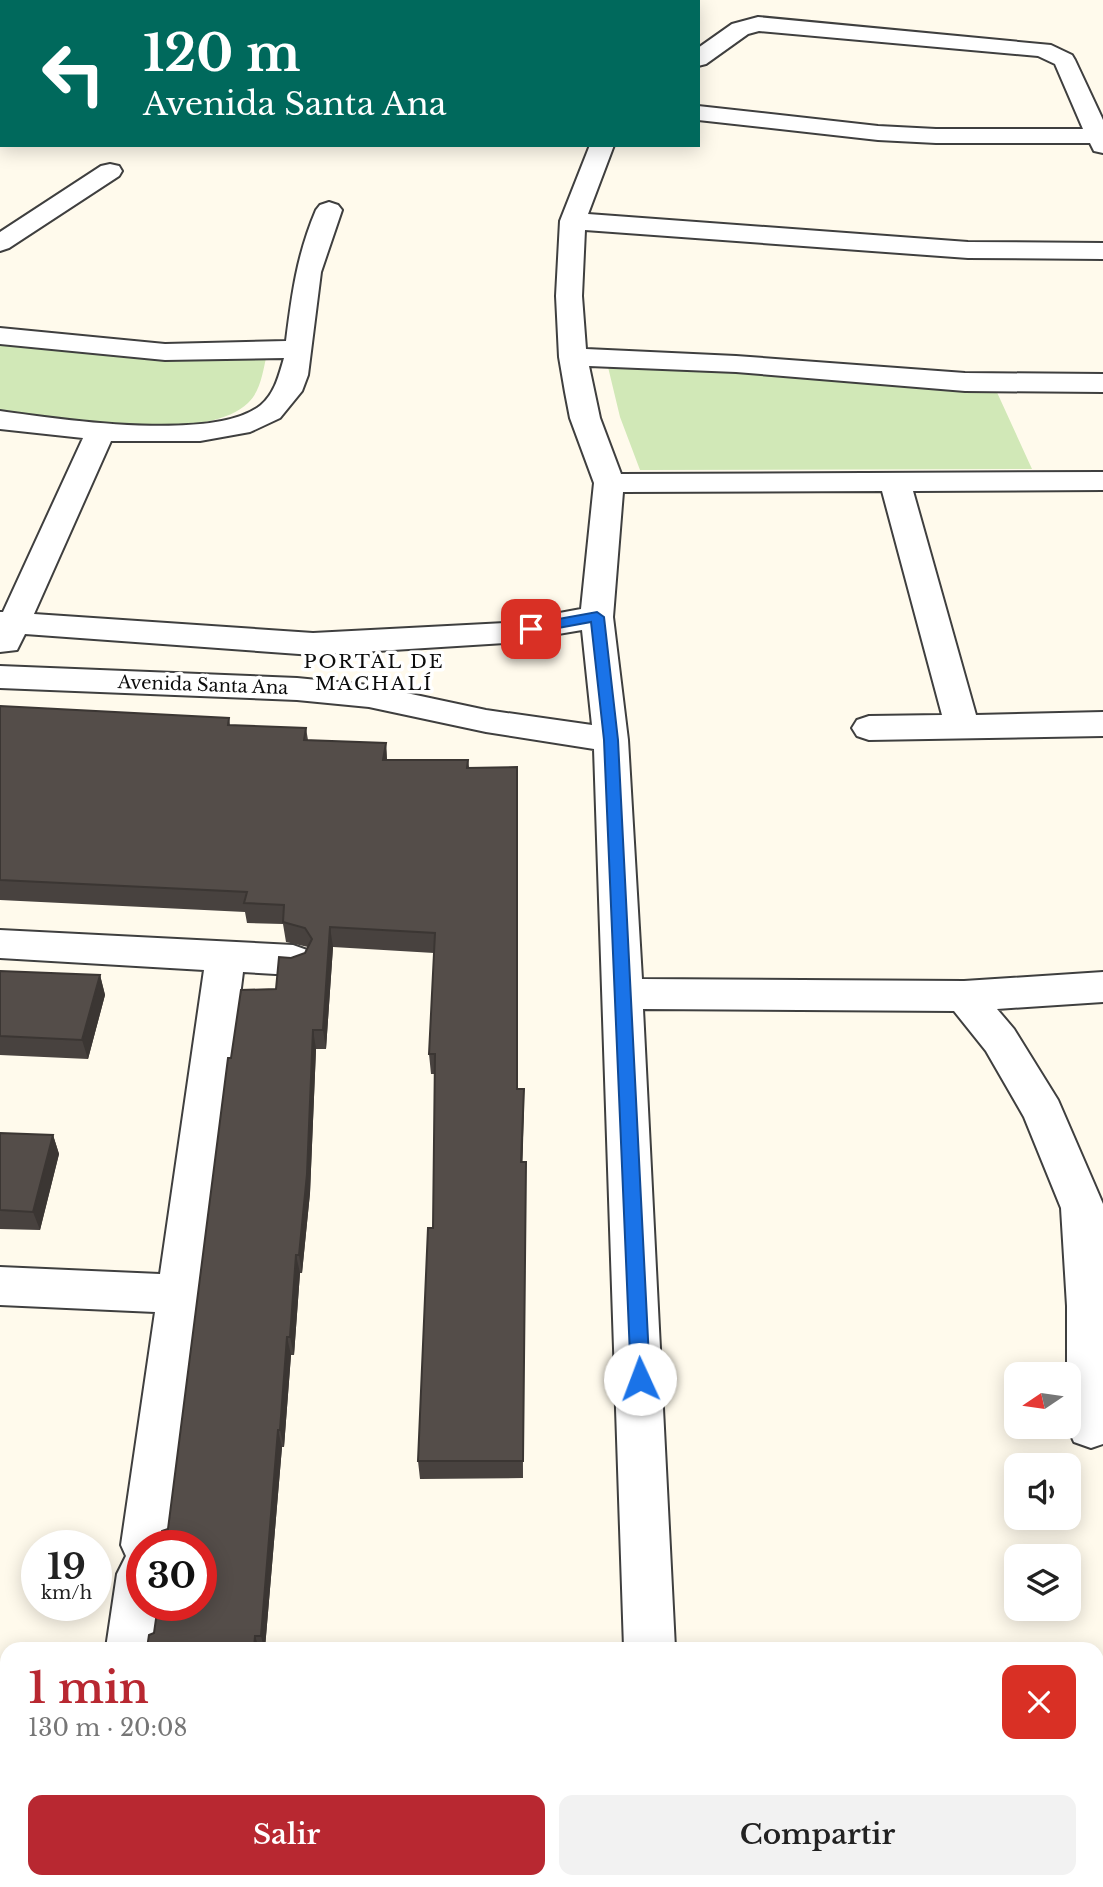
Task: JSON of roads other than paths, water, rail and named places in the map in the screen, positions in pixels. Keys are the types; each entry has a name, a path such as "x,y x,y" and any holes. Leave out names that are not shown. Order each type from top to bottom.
{"street":[{"path":"700,58 740,29 758,24 1043,50 1064,60 1101,141 889,134 700,113"},
{"path":"601,147 573,222 569,296 573,357 586,418 609,483 597,617 611,740 650,1642"},
{"path":"0,243 110,171"},
{"path":"0,420 101,431 207,433 251,423 267,415 285,398 298,349 312,255 328,210"},
{"path":"573,222 956,249 1103,251"},
{"path":"0,336 165,352 298,349"},
{"path":"573,357 736,364 965,382 1103,383"},
{"path":"0,654 7,623 101,431"},
{"path":"609,483 1103,481"},
{"path":"895,482 962,726"},
{"path":"7,623 313,644 505,633 597,617"},
{"name":"Avenida Santa Ana","path":"0,677 296,689 369,696 486,721 611,740"},
{"path":"869,728 1103,724"},
{"path":"0,944 293,960"},
{"path":"148,1530 225,957"},
{"path":"624,994 964,996 1103,987"},
{"path":"964,996 1000,1040 1043,1112 1083,1208 1090,1307 1091,1427"},
{"path":"0,1286 178,1294"},
{"path":"133,1642 136,1621"}],"district":[{"name":"PORTAL DE MACHALÍ","path":"374,672"}]}
